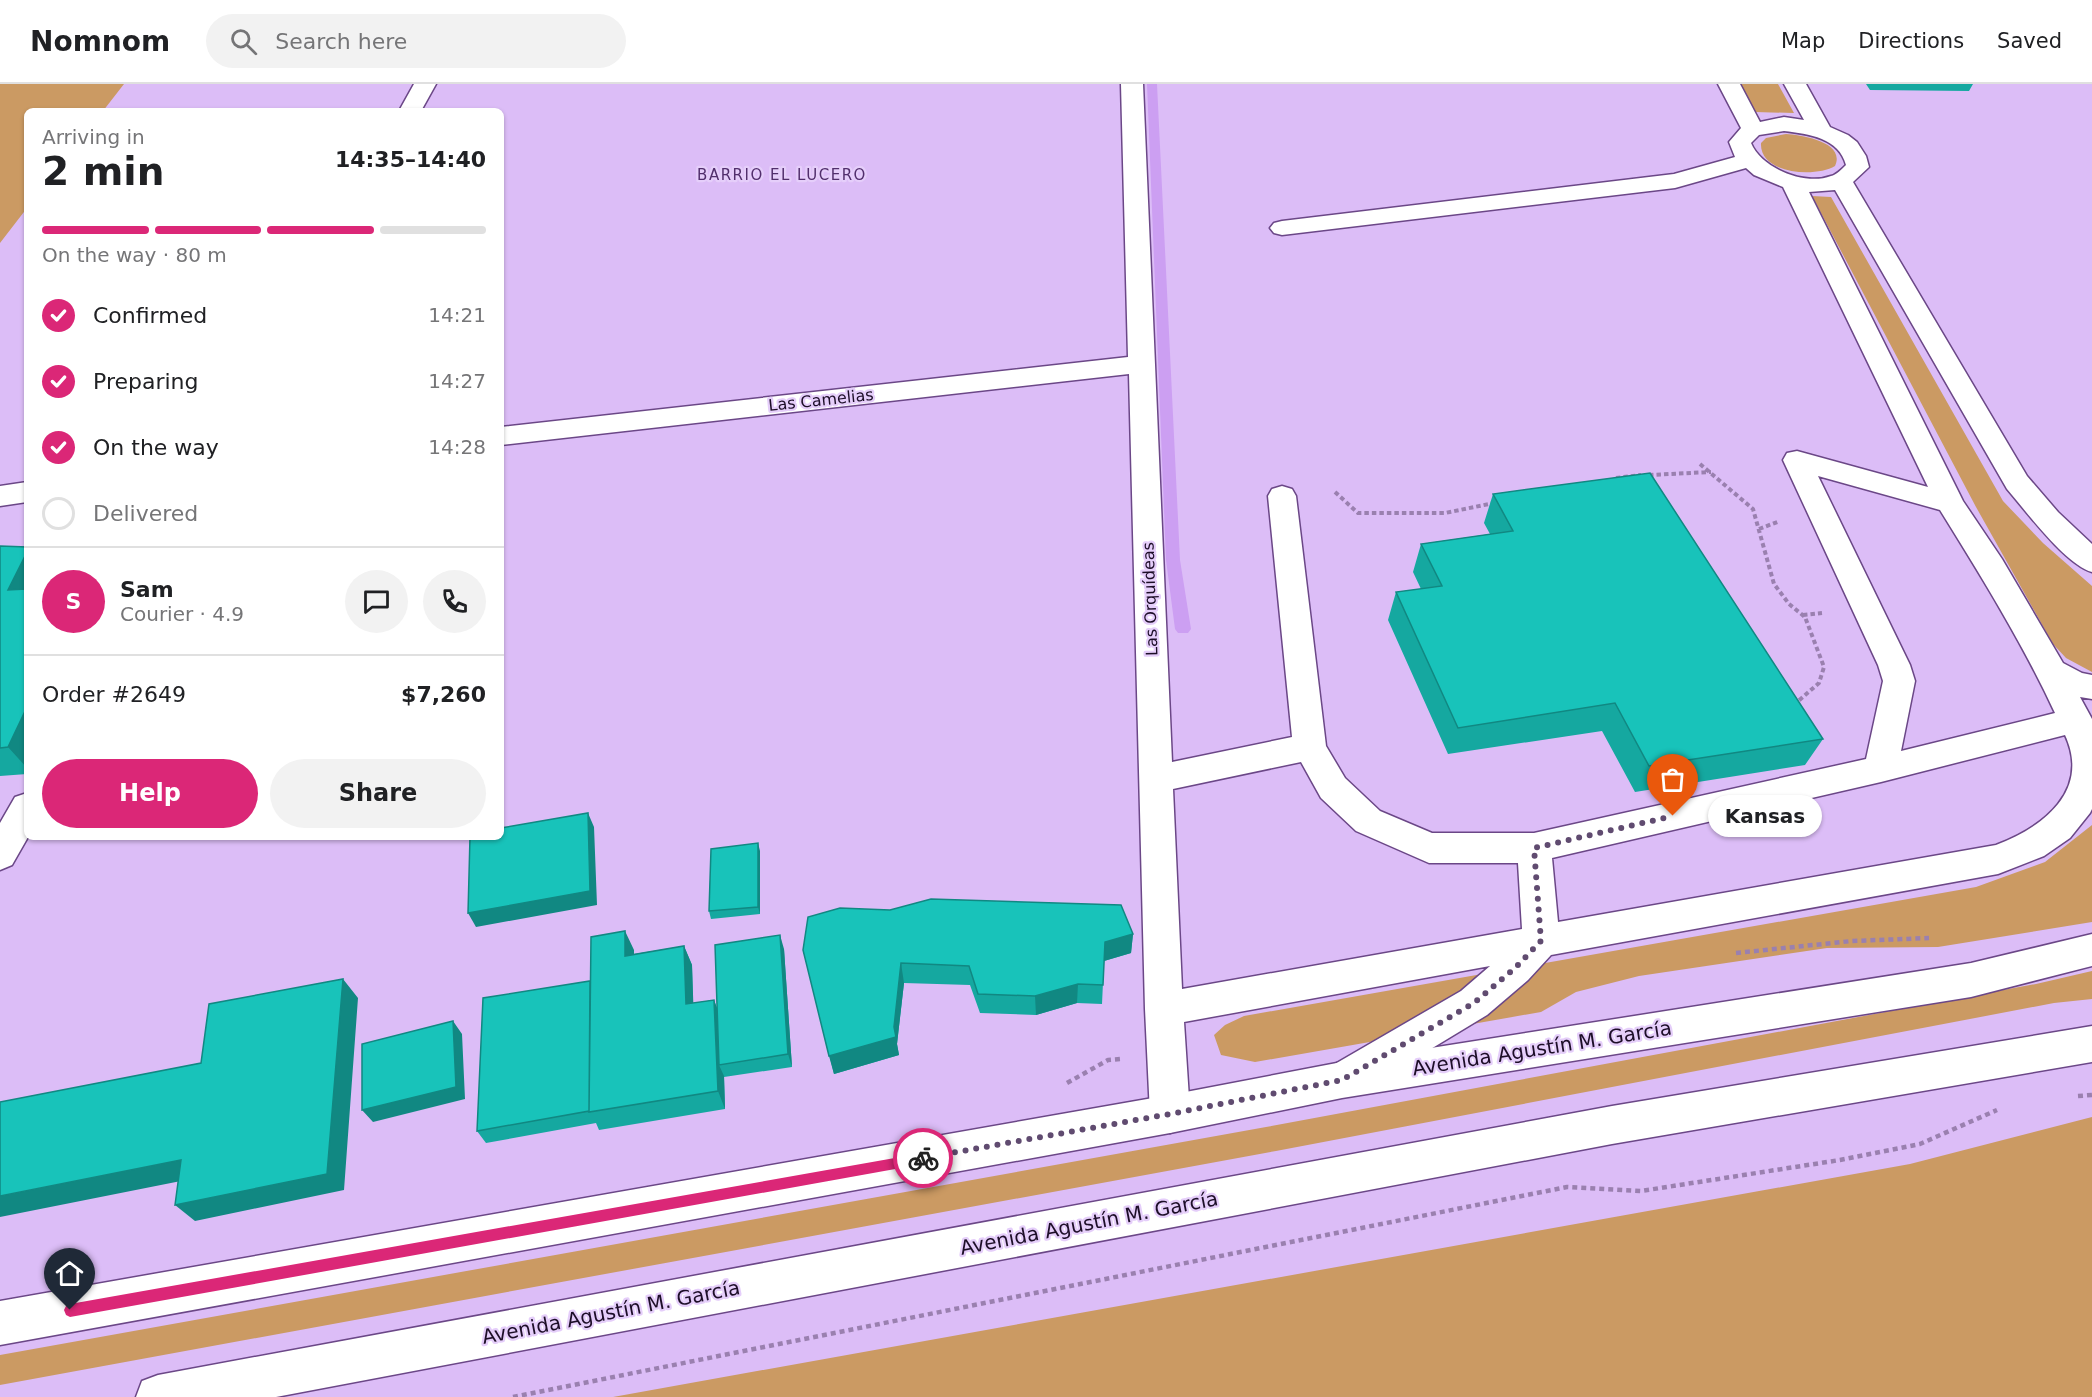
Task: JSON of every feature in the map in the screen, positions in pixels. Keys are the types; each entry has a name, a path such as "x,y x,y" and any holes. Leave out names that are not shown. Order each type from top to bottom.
{"main road":[{"path":"412,108 425,84"},
{"name":"Las Orquídeas","path":"1132,84 1164,1009 1170,1114"},
{"path":"1729,84 1753,129"},
{"path":"1795,84 1821,131"},
{"path":"1784,124 1821,131 1838,138 1850,147 1857,157 1858,167 1852,175 1841,181 1827,184 1792,182 1759,170 1747,161 1741,152 1740,143 1744,135 1753,129 1784,124"},
{"path":"1282,228 1675,181 1747,161"},
{"path":"1841,181 2017,482 2048,519 2092,561"},
{"path":"1164,1009 1998,859 2032,846 2058,828 2078,803 2090,778 2086,745 2076,720 2052,672 1991,567 1950,503 1792,182"},
{"name":"Las Camelias","path":"504,436 1142,364"},
{"path":"1881,769 1899,681 1894,665 1797,460 1950,503"},
{"path":"0,496 24,492"},
{"path":"1282,496 1310,747 1333,788 1368,821 1429,848 1534,848 1881,769 2076,720"},
{"path":"2052,672 2076,684 2092,687"},
{"path":"1156,779 1310,747"},
{"path":"0,855 24,812"},
{"path":"1342,1080 1474,1003 1515,968 1541,941 1534,848"},
{"name":"Avenida Agustín M. García","path":"0,1323 1170,1114 1342,1080 1971,980 2092,950"},
{"name":"Avenida Agustín M. García","path":"158,1397 1612,1125 2092,1044"}],"path":[{"path":"1700,464 1753,508 1774,584 1789,604 1805,617 1824,667 1818,683 1794,705"},
{"path":"1607,480 1630,475 1711,472"},
{"path":"1335,492 1358,513 1445,513 1503,501"},
{"path":"2071,1096 2092,1095"},
{"path":"513,1397 1567,1187 1641,1191 1840,1160 1920,1144 2001,1109"}],"shaded area":[{"path":"0,84 124,84 105,108 24,108 24,212 0,243"},
{"path":"1741,84 1778,84 1794,113 1755,112"},
{"path":"1786,134 1811,138 1829,146 1837,158 1835,166 1815,172 1790,171 1778,167 1763,153 1761,143 1766,138"},
{"path":"1812,196 1831,197 2003,501 2043,543 2092,586 2092,672 2066,658 2053,644 1976,507"},
{"path":"2092,825 2092,922 1938,947 1827,948 1639,976 1576,992 1541,1012 1255,1062 1221,1055 1214,1035 1225,1025 1244,1016 1976,887 2045,862"},
{"path":"2092,971 2092,999 2054,1003 1276,1151 0,1385 0,1355 1266,1127 2036,984"},
{"path":"2092,1117 2092,1397 613,1397 1910,1164"}],"building":[{"path":"1650,473 1823,739 1649,766 1615,703 1458,728 1396,592 1442,586 1421,544 1513,531 1493,494"},
{"path":"0,546 24,547 24,558 8,590 24,589 24,713 8,747 0,748"},
{"path":"588,813 590,891 468,913 470,840 504,840 504,827"},
{"path":"758,843 758,907 709,911 711,849"},
{"path":"931,899 1121,905 1133,934 1105,942 1103,985 1078,984 1035,996 978,994 969,966 901,963 894,1027 896,1037 829,1056 803,950 808,917 840,908 890,910"},
{"path":"625,931 625,956 684,946 686,1004 714,1000 718,1091 589,1112 591,937"},
{"path":"780,935 788,1054 719,1065 715,945"},
{"path":"343,979 327,1174 175,1205 181,1160 0,1196 0,1102 201,1063 209,1004"},
{"path":"590,981 589,1111 477,1131 483,998"},
{"path":"453,1021 456,1087 362,1110 362,1044"}],"waterway":[{"path":"1152,84 1173,560 1183,629"}],"way so far":[{"path":"923,1158 1170,1114 1342,1080 1425,1034 1474,1003 1515,968 1541,941 1534,848 1673,816"}],"place":[{"name":"Kansas","path":"1673,816"}],"district":[{"name":"BARRIO EL LUCERO","path":"782,175"}],"route":[{"path":"70,1310 923,1158"}]}
